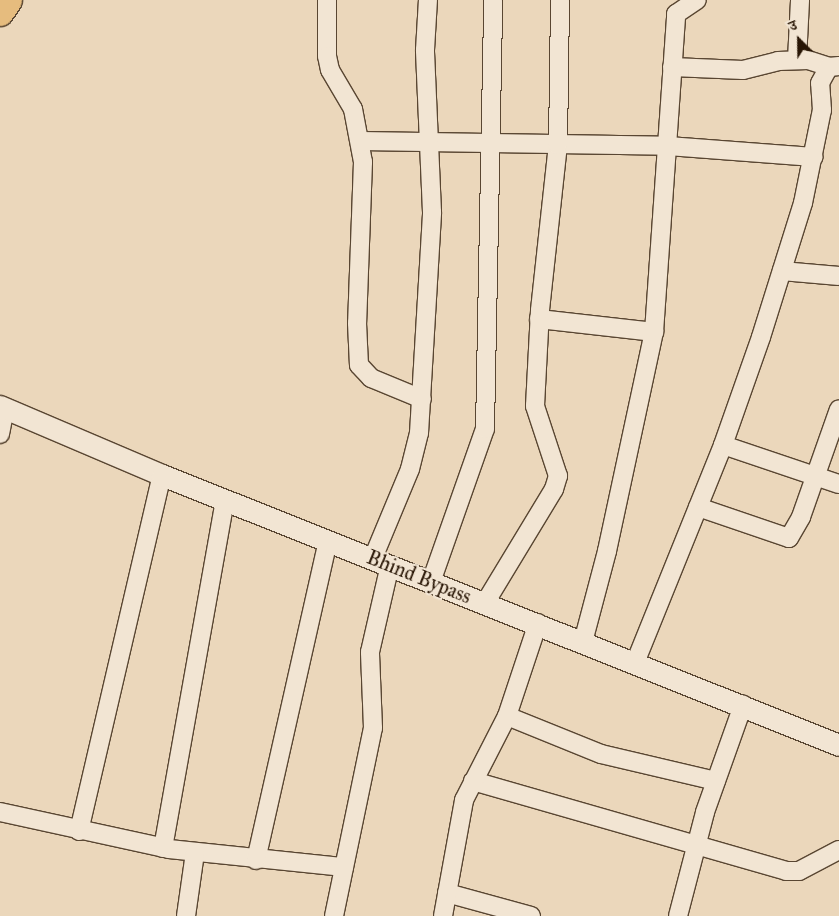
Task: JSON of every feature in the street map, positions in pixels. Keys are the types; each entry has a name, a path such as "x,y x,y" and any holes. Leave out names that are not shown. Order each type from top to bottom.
{"highway":[{"path":"0,12 8,0"}],"street":[{"path":"327,0 328,63 353,109 360,141 363,192 357,323 359,365 371,378 422,399"},
{"path":"334,916 373,728 371,644 382,562 419,433 432,212 425,50 428,0"},
{"path":"431,582 485,429 493,0"},
{"path":"485,603 554,489 558,476 535,406 539,319 558,145 560,0"},
{"path":"583,642 608,551 654,332 676,14 697,0"},
{"path":"797,60 800,0"},
{"path":"635,663 723,445 782,272 814,157 822,110 820,83 834,67 808,60 797,60 743,70 672,67"},
{"path":"360,141 668,146 814,157"},
{"path":"782,272 839,276"},
{"path":"539,319 654,332"},
{"path":"0,434 3,407"},
{"name":"Bhind Bypass","path":"3,407 162,475 538,623 839,745"},
{"path":"698,507 789,538 796,528 839,409"},
{"path":"723,445 839,484"},
{"path":"79,831 162,475"},
{"path":"163,848 225,500"},
{"path":"256,860 328,541"},
{"path":"443,916 459,816 473,781 507,716 538,623"},
{"path":"678,916 696,844 743,705"},
{"path":"507,716 602,754 716,781"},
{"path":"473,781 786,871 799,871 839,850"},
{"path":"0,812 79,831 163,848 256,860 344,867"},
{"path":"186,916 195,853"},
{"path":"447,893 531,916"}]}
